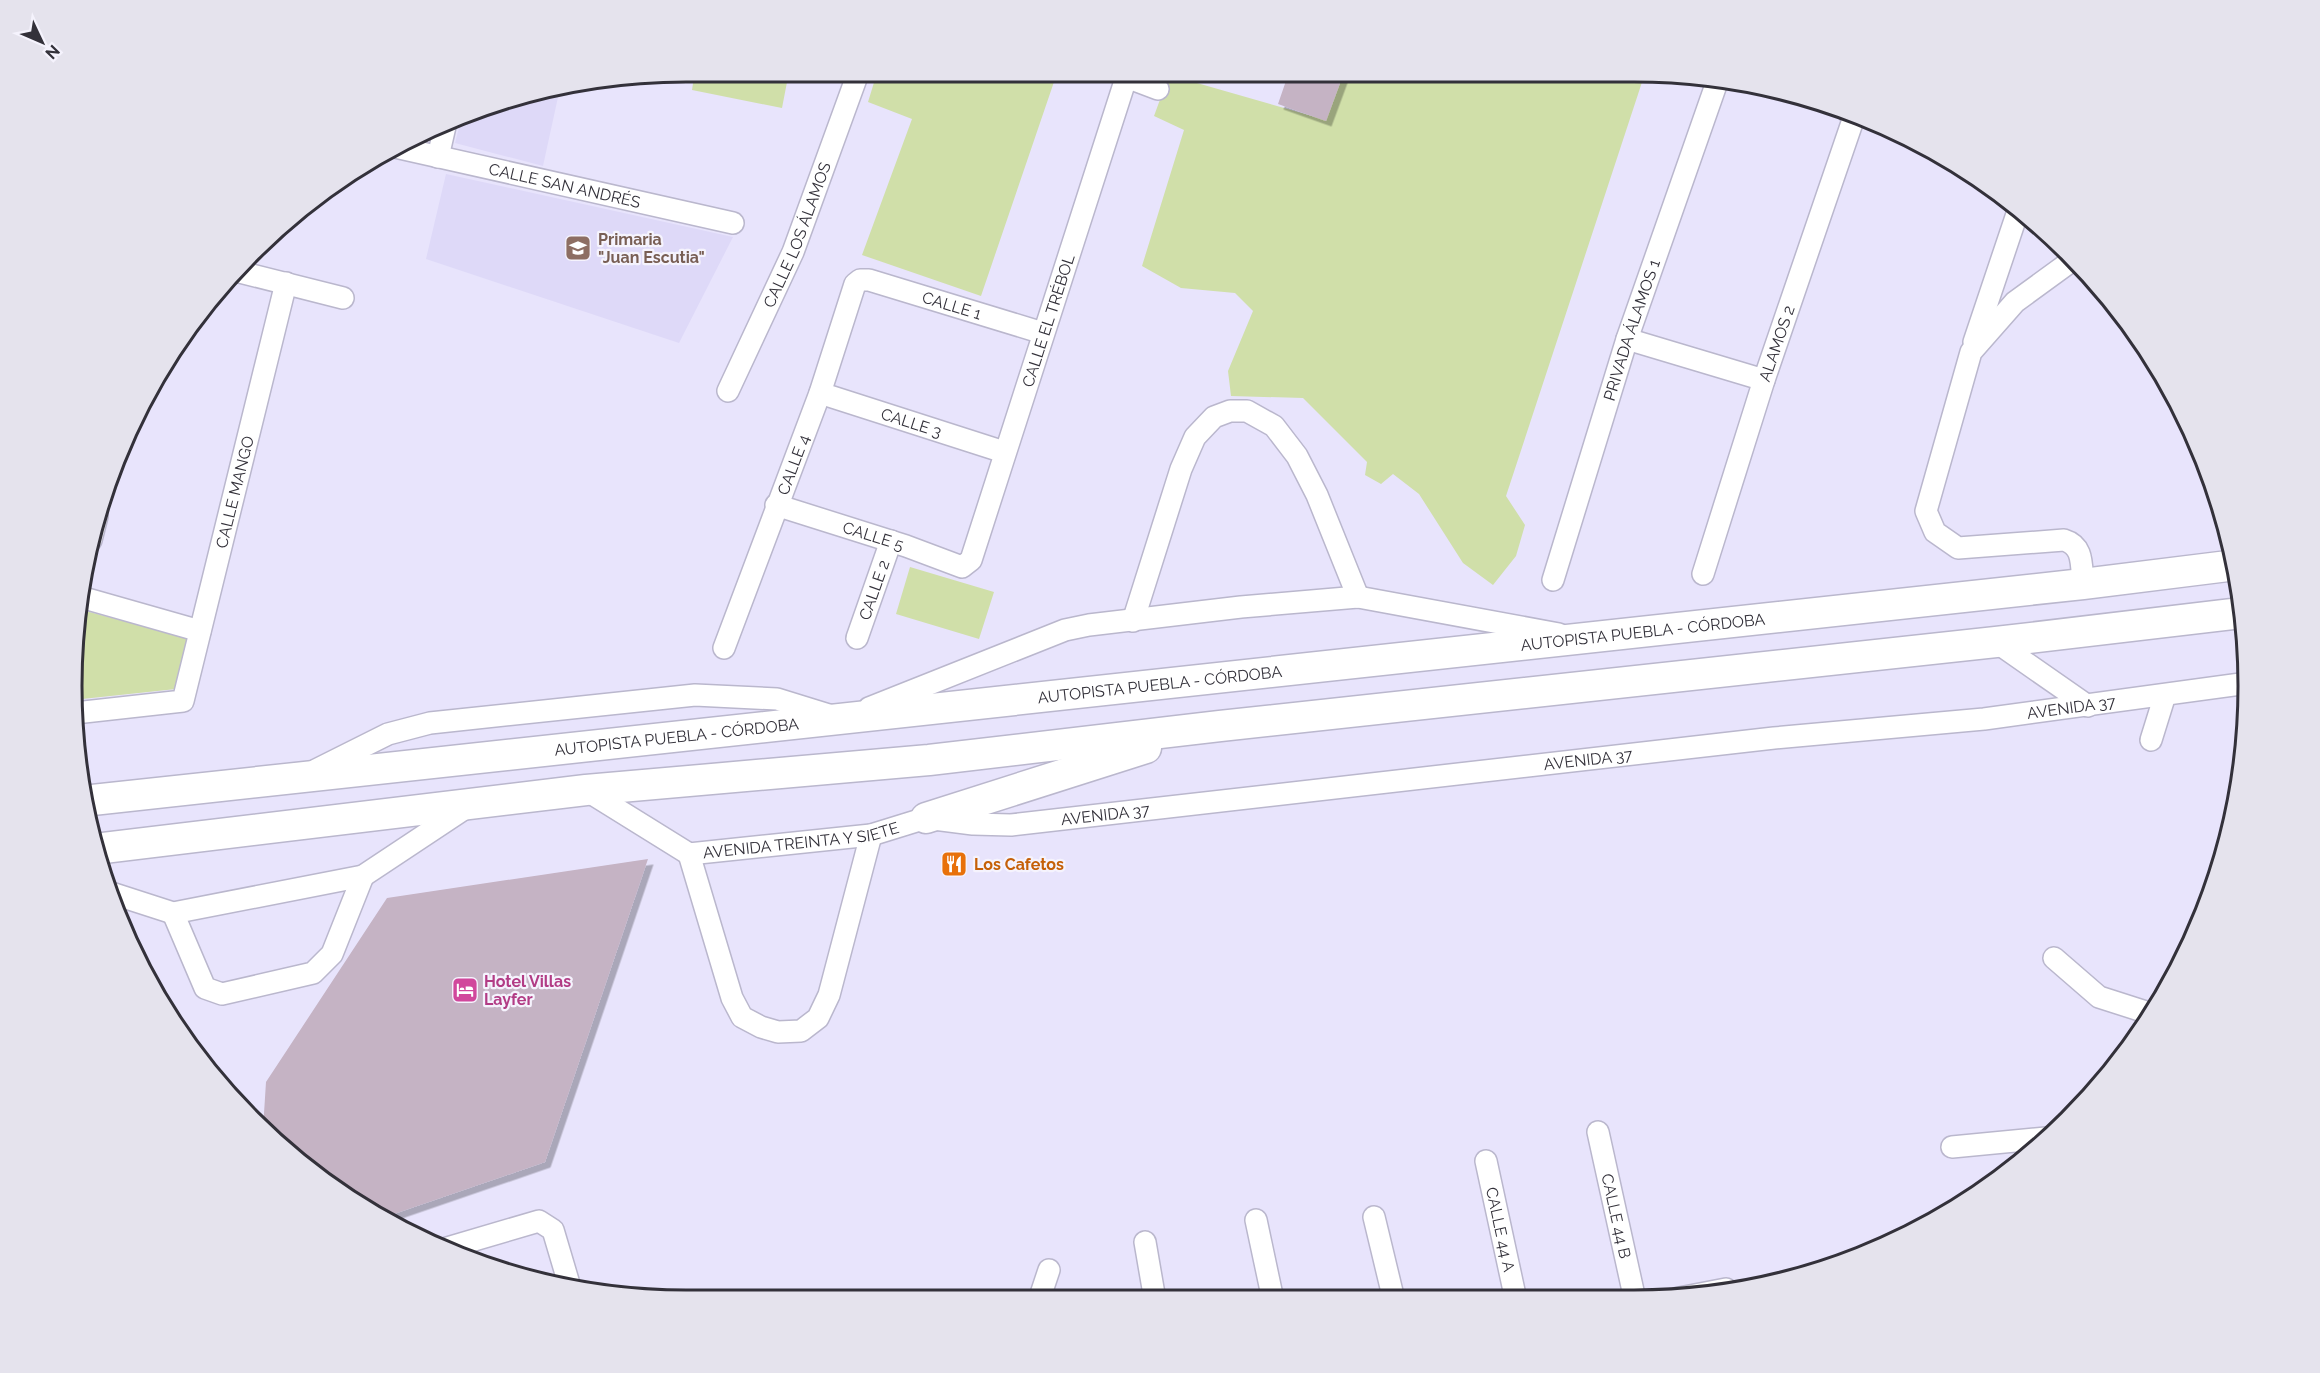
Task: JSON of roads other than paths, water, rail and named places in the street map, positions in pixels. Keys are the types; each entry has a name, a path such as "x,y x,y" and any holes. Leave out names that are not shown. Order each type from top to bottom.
{"highway":[{"name":"AUTOPISTA PUEBLA - CÓRDOBA","path":"93,800 2083,584 2225,566"},
{"path":"105,848 586,790 929,760 2233,614"},
{"path":"926,818 1220,726"}],"street":[{"name":"CALLE LOS ÁLAMOS","path":"728,390 793,252 855,82"},
{"name":"CALLE EL TRÉBOL","path":"968,565 1123,82"},
{"path":"1140,82 1158,89"},
{"name":"PRIVADA ÁLAMOS 1","path":"1553,580 1627,339 1715,88"},
{"name":"ALAMOS 2","path":"1703,574 1849,122"},
{"path":"438,157 443,133"},
{"name":"CALLE SAN ANDRÉS","path":"409,150 733,223"},
{"path":"2015,219 1971,352 1926,511 1935,532 1958,548 2064,540 2073,543 2078,549 2083,584"},
{"path":"1971,352 2015,302 2066,265"},
{"path":"246,273 343,298"},
{"name":"CALLE 1","path":"860,280 880,283 1043,333"},
{"name":"CALLE 4","path":"724,648 820,393 855,285 860,280"},
{"name":"CALLE MANGO","path":"83,712 183,701 286,283"},
{"path":"1627,339 1764,380"},
{"name":"CALLE 3","path":"820,393 1004,452"},
{"path":"1133,621 1181,469 1195,437 1214,417 1230,411 1247,411 1274,426 1297,456 1317,495 1358,597"},
{"name":"CALLE 5","path":"776,505 891,541 962,567 968,565"},
{"name":"CALLE 2","path":"857,638 891,541"},
{"path":"302,777 388,734 430,723 696,695 777,699 841,719 1065,630 1089,625 1241,607 1358,597 1583,638"},
{"path":"89,600 200,631"},
{"path":"1996,642 2088,706"},
{"name":"AVENIDA 37","path":"926,818 973,824 1011,825 1751,741 1984,719 2238,684"},
{"path":"2151,740 2165,694"},
{"name":"AVENIDA TREINTA Y SIETE","path":"586,790 689,854 871,835 926,818"},
{"path":"120,896 173,913 363,876 471,804"},
{"path":"689,854 732,998 742,1017 761,1027 778,1032 801,1031 818,1018 829,996 871,835"},
{"path":"173,913 205,988 222,994 313,973 332,954 363,876"},
{"path":"2054,958 2099,997 2143,1011"},
{"name":"CALLE 44 B","path":"1598,1132 1633,1290"},
{"path":"1952,1147 2034,1139"},
{"name":"CALLE 44 A","path":"1486,1161 1514,1290"},
{"path":"1374,1217 1392,1290"},
{"path":"1256,1220 1271,1290"},
{"path":"456,1245 539,1221 553,1230 567,1279"},
{"path":"1145,1242 1153,1290"},
{"path":"1042,1290 1049,1270"}],"place":[{"name":"Primaria \"Juan Escutia\"","path":"578,248"},
{"name":"Los Cafetos","path":"954,864"},
{"name":"Hotel Villas Layfer","path":"465,990"}]}
